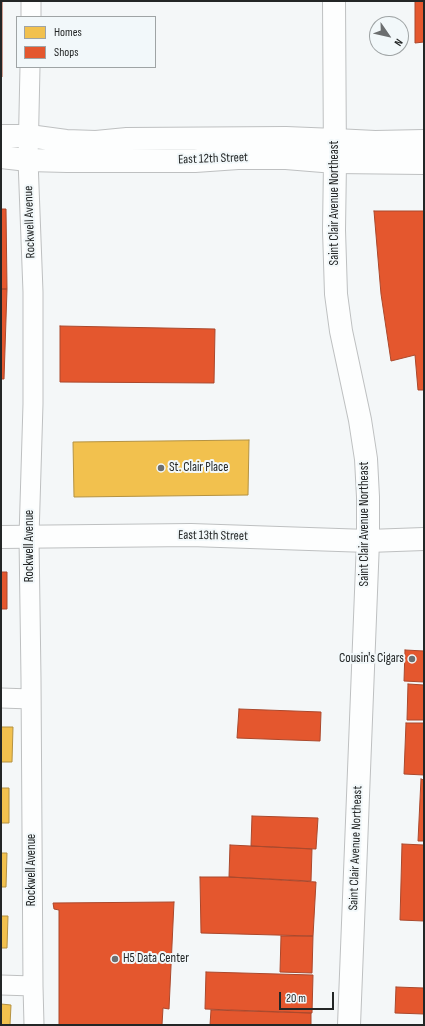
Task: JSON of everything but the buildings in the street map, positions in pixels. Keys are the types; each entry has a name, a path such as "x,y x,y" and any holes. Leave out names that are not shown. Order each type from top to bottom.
{"main road":[{"name":"Saint Clair Avenue Northeast","path":"334,1 334,230 336,294 341,331 360,420 366,459 368,497 368,541 349,1025"},
{"name":"East 12th Street","path":"1,136 29,136 96,142 128,139 278,138 375,142 424,142"},
{"name":"East 12th Street","path":"1,157 28,160 194,161 238,158 286,158 335,162 424,163"},
{"name":"East 13th Street","path":"1,537 191,535 368,541 424,539"}],"street":[{"path":"31,1 31,16"},
{"name":"Rockwell Avenue","path":"30,68 28,160 33,292 33,389 29,537 34,1025"},
{"path":"1,698 31,699"},
{"path":"1,985 33,986"}],"place":[{"name":"St. Clair Place","path":"161,468"},
{"name":"Cousin's Cigars","path":"412,659"},
{"name":"H5 Data Center","path":"115,959"}]}
